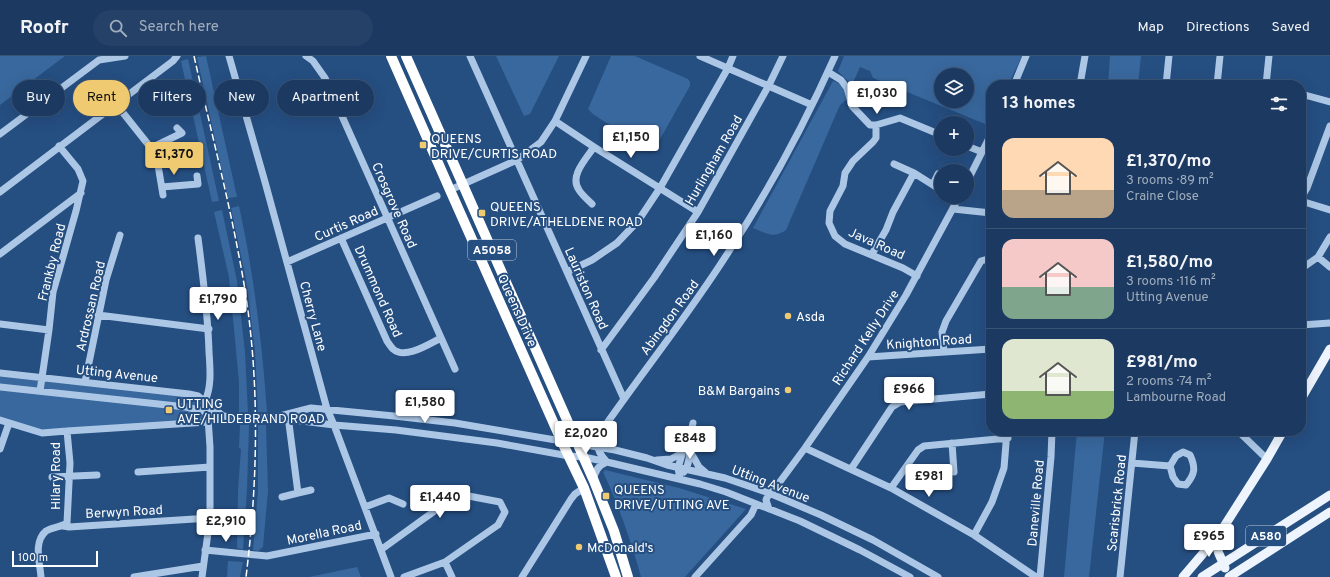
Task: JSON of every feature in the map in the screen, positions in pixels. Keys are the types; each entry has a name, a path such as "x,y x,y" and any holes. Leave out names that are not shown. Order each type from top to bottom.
{"highway":[{"name":"Queens Drive","path":"391,56 562,442 584,488 616,577"},
{"name":"Queens Drive","path":"406,56 584,457 614,531 628,577"}],"main road":[{"path":"1306,391 1330,349"},
{"path":"1182,577 1218,536 1280,436"},
{"name":"A580","path":"1202,577 1330,495"},
{"name":"A580","path":"1229,577 1330,512"},
{"path":"1218,536 1216,547 1229,577"}],"street":[{"path":"0,134 99,60 125,56"},
{"path":"130,93 173,61 177,56"},
{"name":"Cherry Lane","path":"229,56 327,409 382,549 391,577"},
{"name":"Crosgrove Road","path":"306,56 313,61 325,78 455,369"},
{"name":"Lauriston Road","path":"470,56 624,399"},
{"path":"450,190 516,160 541,142 555,121 586,56"},
{"path":"700,56 812,105"},
{"path":"567,272 592,260 617,243 638,221 660,188 728,68 733,56"},
{"name":"Hurlingham Road","path":"601,350 654,278 698,212 769,85 783,56"},
{"name":"Abingdon Road","path":"598,448 597,441 600,433 684,317 731,248 776,173 812,105 835,56"},
{"path":"1016,80 1026,56"},
{"path":"1081,80 1085,56"},
{"path":"1167,80 1169,56"},
{"path":"1218,80 1220,56"},
{"path":"1266,80 1268,56"},
{"path":"828,72 841,80 847,88 852,106 870,125 876,125 900,118 934,132"},
{"path":"1306,95 1330,102"},
{"path":"0,192 100,116"},
{"path":"126,116 151,148 158,165 163,195"},
{"path":"555,121 698,212"},
{"name":"Java Road","path":"876,125 876,138 874,142 853,160 845,173 842,186 830,211 829,223 835,236 845,244 872,254 917,276"},
{"path":"1306,190 1330,126"},
{"path":"151,148 182,133 177,128"},
{"path":"974,168 986,144"},
{"name":"Frankby Road","path":"40,391 53,292 81,193 83,181 78,169 59,146"},
{"path":"592,204 579,191 575,183 576,175 594,147"},
{"path":"974,149 982,152"},
{"path":"894,164 933,184"},
{"path":"872,254 886,230 893,212 914,173"},
{"path":"162,187 198,184 197,176"},
{"path":"0,254 81,193"},
{"name":"Curtis Road","path":"287,262 437,196"},
{"path":"1306,202 1330,210"},
{"name":"Richard Kelly Drive","path":"768,493 779,482 805,448 868,357 917,276 956,204"},
{"path":"953,210 986,213"},
{"name":"Ardrossan Road","path":"85,382 106,280 120,235"},
{"path":"1306,265 1318,257 1330,237"},
{"path":"198,238 209,329 210,375 207,397 210,447 210,518 202,577"},
{"name":"Drummond Road","path":"342,238 387,341 392,349 399,353 408,353 441,338"},
{"path":"1318,257 1330,267"},
{"path":"944,352 942,332 946,321 980,261 986,259"},
{"path":"98,315 209,329"},
{"path":"1306,325 1330,323"},
{"path":"0,324 49,330"},
{"name":"Knighton Road","path":"868,357 986,349"},
{"name":"Utting Avenue","path":"0,373 189,394 198,396 208,407 224,416 249,419 288,417 334,424 459,438 608,462 724,491 800,521 910,577"},
{"name":"Utting Avenue","path":"0,387 186,407 208,407"},
{"path":"851,469 892,407 900,402 986,394"},
{"name":"Utting Avenue","path":"288,417 312,408 455,423 578,444 655,460 678,468 725,478 768,493 821,515 872,540 938,577"},
{"path":"288,417 298,493"},
{"path":"0,420 42,434 208,422"},
{"path":"0,449 10,423"},
{"path":"680,479 686,469 693,423"},
{"name":"Hilary Road","path":"41,577 38,548 40,540 46,532 67,523 70,463 67,431"},
{"path":"891,488 918,450 924,446 996,436"},
{"path":"974,535 992,502 1004,468 1008,436"},
{"name":"Daneville Road","path":"1040,577 1052,436"},
{"name":"Scarisbrick Road","path":"1120,577 1135,436"},
{"path":"1243,436 1267,459"},
{"path":"952,443 954,472"},
{"path":"594,481 598,468 602,464 608,462 601,455 598,448"},
{"path":"655,460 671,459 689,448"},
{"path":"689,448 699,467 709,475"},
{"path":"805,448 891,488 974,535 1036,577"},
{"path":"1183,452 1190,455 1194,463 1193,476 1186,484 1178,484 1172,477 1170,466 1176,456 1183,452"},
{"path":"680,479 678,468 682,453"},
{"path":"1132,463 1170,466"},
{"path":"138,472 210,467"},
{"path":"52,478 97,475"},
{"name":"Richard Kelly Drive","path":"777,497 779,482"},
{"path":"522,577 570,499 584,488"},
{"path":"282,497 311,490"},
{"path":"768,493 766,500 769,509"},
{"path":"382,549 458,494 500,502 505,512 498,525 445,562 404,577"},
{"path":"365,507 389,498 403,504"},
{"path":"695,577 751,515 756,504"},
{"name":"Berwyn Road","path":"63,526 69,527 210,518"},
{"name":"Morella Road","path":"205,550 267,556 376,534"},
{"path":"445,562 452,577"},
{"path":"134,577 203,566"}],"shaded area":[{"path":"0,56 65,56 33,80 12,80 12,96 0,105"},
{"path":"206,56 214,92 214,116 219,116 237,197 228,198 206,98 206,80 202,80 197,57"},
{"path":"496,56 559,56 530,114 524,116"},
{"path":"611,56 635,56 688,79 690,82 690,86 655,148 644,148 593,114 588,109"},
{"path":"844,56 1022,56 1010,80 986,80 986,124 974,119 974,116 966,116 946,108 974,108 974,68 934,68 934,103 873,78 870,71 860,67 852,85 838,71"},
{"path":"1110,56 1141,56 1139,80 1108,80"},
{"path":"188,59 193,80 185,80 181,61"},
{"path":"833,81 843,88 846,100 840,105 786,230 773,235 753,228"},
{"path":"193,116 200,116 219,201 212,202"},
{"path":"239,206 257,308 267,412 258,412 255,351 246,279 231,208"},
{"path":"222,210 237,281 245,352 248,413 239,413 239,382 229,277 214,212"},
{"path":"0,373 189,394 210,406 208,422 42,433 0,420"},
{"path":"240,424 249,425 243,550 237,548 238,490 241,449 239,448"},
{"path":"258,425 266,425 268,491 263,547 258,551 253,550 258,490"},
{"path":"1077,436 1104,436 1089,577 1064,577"},
{"path":"605,470 679,488 746,509 685,577 641,577 624,524 603,472"},
{"path":"228,561 243,562 240,577 227,577"},
{"path":"357,567 361,577 309,577"}],"railway":[{"path":"194,56 233,227 244,284 253,357 256,430 255,467 246,577"}],"place":[{"name":"QUEENS DRIVE/CURTIS ROAD","path":"423,145"},
{"name":"QUEENS DRIVE/ATHELDENE ROAD","path":"482,213"},
{"name":"Asda","path":"788,316"},
{"name":"B&M Bargains","path":"788,390"},
{"name":"UTTING AVE/HILDEBRAND ROAD","path":"169,410"},
{"name":"QUEENS DRIVE/UTTING AVE","path":"606,496"},
{"name":"McDonald's","path":"579,547"}]}
